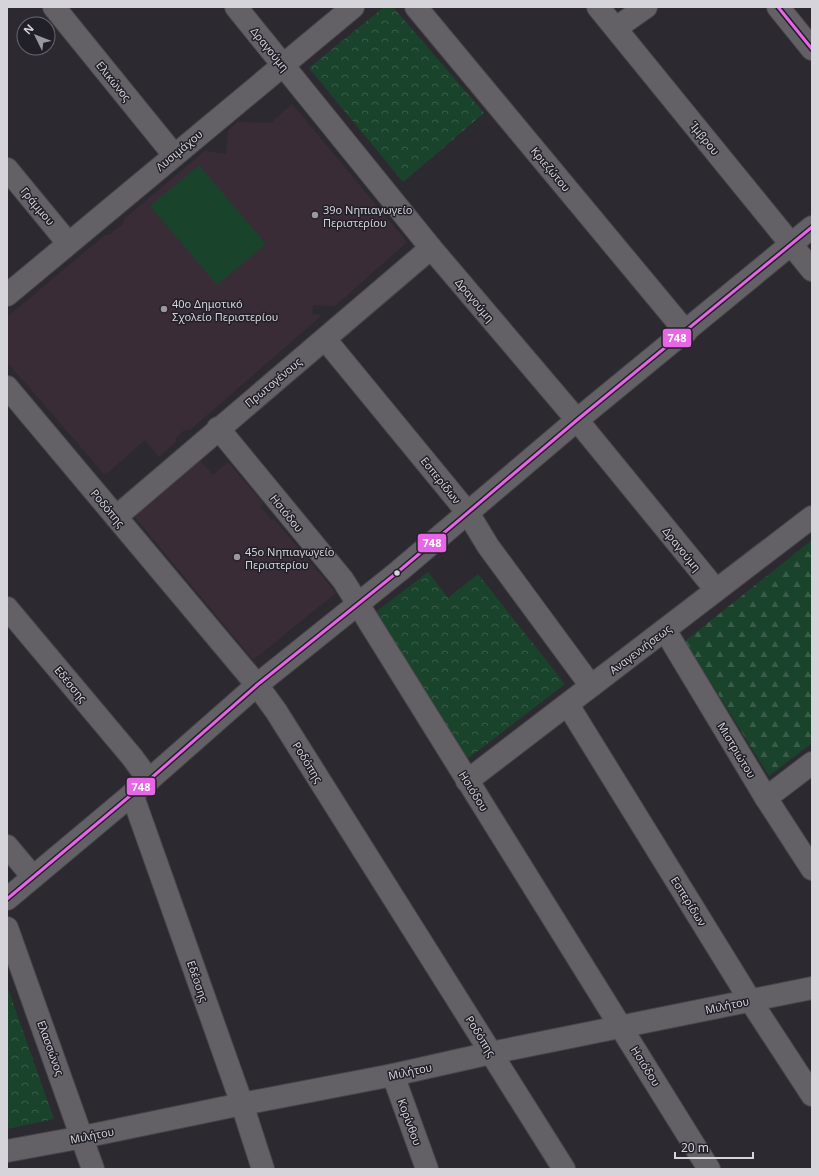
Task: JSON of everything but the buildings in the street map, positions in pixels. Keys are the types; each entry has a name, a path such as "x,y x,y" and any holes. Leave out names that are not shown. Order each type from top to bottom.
{"street":[{"name":"Ελικώνος","path":"54,7 174,155"},
{"name":"Δραγούμη","path":"236,7 431,248 577,420 716,590"},
{"name":"Λυσιμάχου","path":"7,295 282,64 353,7"},
{"name":"Κριεζώτου","path":"416,7 686,332"},
{"name":"Ίμβρου","path":"598,7 812,270"},
{"path":"616,28 646,7"},
{"path":"778,7 812,49"},
{"name":"Γράμμου","path":"7,169 68,243"},
{"path":"7,899 149,780 257,685 399,571 577,420 812,227"},
{"name":"Πρωτογένους","path":"116,517 218,428 431,248"},
{"name":"Εσπερίδων","path":"325,339 468,513 488,546 591,686"},
{"name":"Ροδόπης","path":"7,387 257,685 276,711 564,1169"},
{"name":"Ησιόδου","path":"218,428 343,580 467,781 622,1026 709,1169"},
{"name":"Αναγεννήσεως","path":"467,781 812,517"},
{"name":"Εδέσσης","path":"7,608 132,757 149,780"},
{"name":"Μιστριώτου","path":"665,630 766,798 812,869"},
{"name":"Εσπερίδων","path":"568,704 750,1000 812,1096"},
{"path":"766,798 812,763"},
{"name":"Εδέσσης","path":"132,794 242,1104 263,1169"},
{"path":"7,846 33,877"},
{"name":"Ελασσώνος","path":"7,928 94,1169"},
{"name":"Μιλήτου","path":"7,1151 393,1075 491,1053 812,988"},
{"name":"Κορίνθου","path":"393,1075 427,1169"}],"shaded area":[{"name":"40ο Δημοτικό Σχολείο Περιστερίου","path":"292,104 407,242 335,306 313,305 312,314 322,315 190,430 184,430 176,438 176,442 159,457 145,440 105,475 7,362 7,317 105,235 109,235 123,224 124,219 205,151 226,154 228,131 237,122 271,123"},
{"name":"45ο Νηπιαγωγείο Περιστερίου","path":"200,460 213,475 228,462 263,503 260,506 272,520 274,519 336,593 253,660 134,516"}],"green space":[{"path":"384,7 393,7 484,113 403,182 309,68"},
{"path":"199,165 266,244 217,285 150,206"},
{"path":"812,540 812,743 769,776 685,641"},
{"path":"428,572 448,598 478,574 565,684 466,760 376,612"},
{"path":"7,986 54,1119 7,1129"}],"transit line":[{"name":"748","path":"778,7 812,49"},
{"name":"748","path":"7,899 149,780 257,685 399,571 577,420 812,227"}],"place":[{"name":"39ο Νηπιαγωγείο Περιστερίου","path":"315,215"},
{"name":"40ο Δημοτικό Σχολείο Περιστερίου","path":"164,309"},
{"name":"45ο Νηπιαγωγείο Περιστερίου","path":"237,557"}]}
